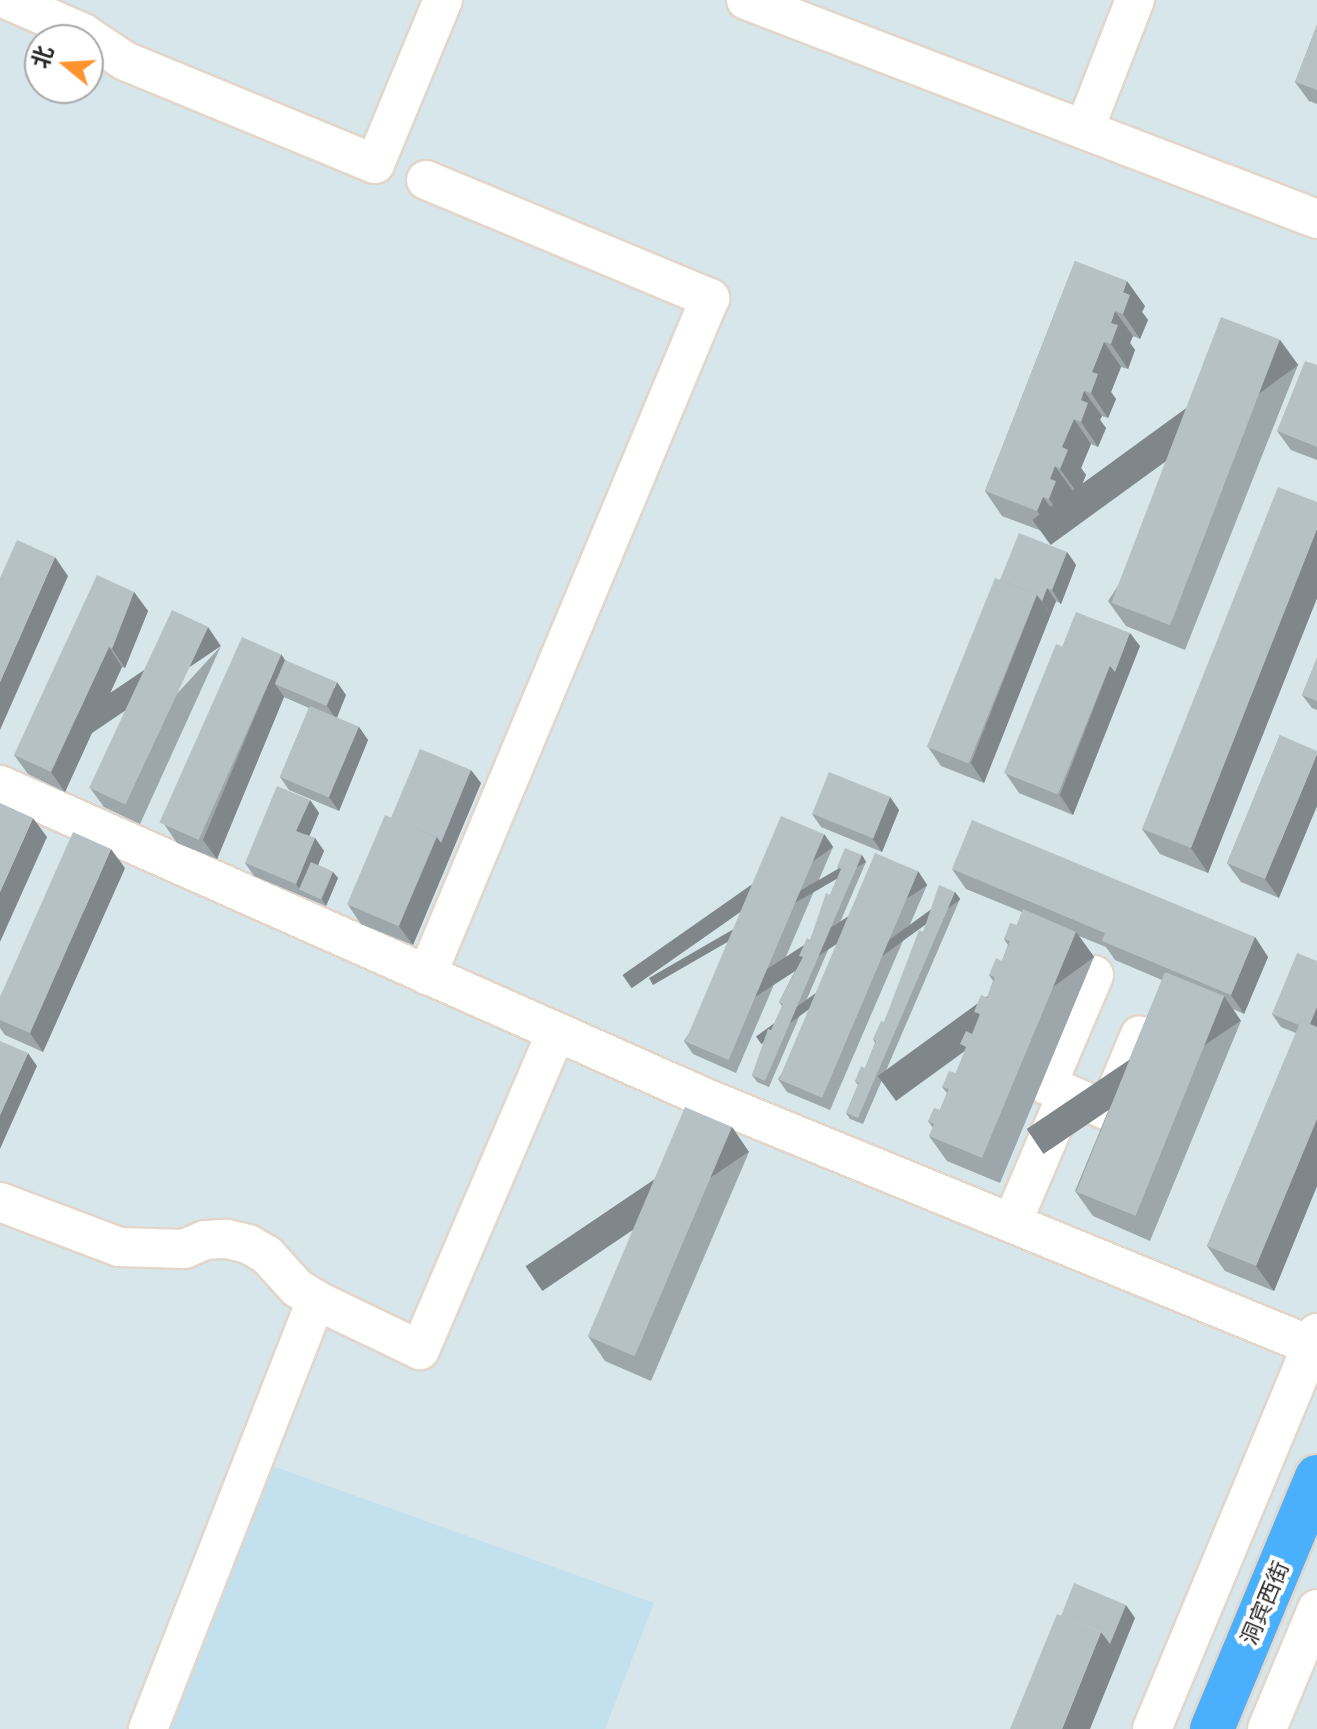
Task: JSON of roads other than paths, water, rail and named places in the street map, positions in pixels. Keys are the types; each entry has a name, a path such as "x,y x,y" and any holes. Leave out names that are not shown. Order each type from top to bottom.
{"main road":[{"name":"洞宾西街","path":"1212,1729 1317,1477"}],"street":[{"path":"8,0 83,33 125,61 375,164 443,0"},
{"path":"746,0 808,10 1085,128 1317,219"},
{"path":"1085,128 1135,0"},
{"path":"426,180 710,298 427,975"},
{"path":"0,785 708,1099 1315,1342 1152,1729"},
{"path":"1094,975 1047,1085 1108,1111 1142,1031"},
{"path":"0,1202 119,1247 184,1249 205,1240 227,1239 248,1244 267,1255 297,1288 316,1300 420,1350 556,1032"},
{"path":"1012,1223 1067,1094"},
{"path":"148,1729 316,1300"},
{"path":"1267,1729 1317,1609"}]}
